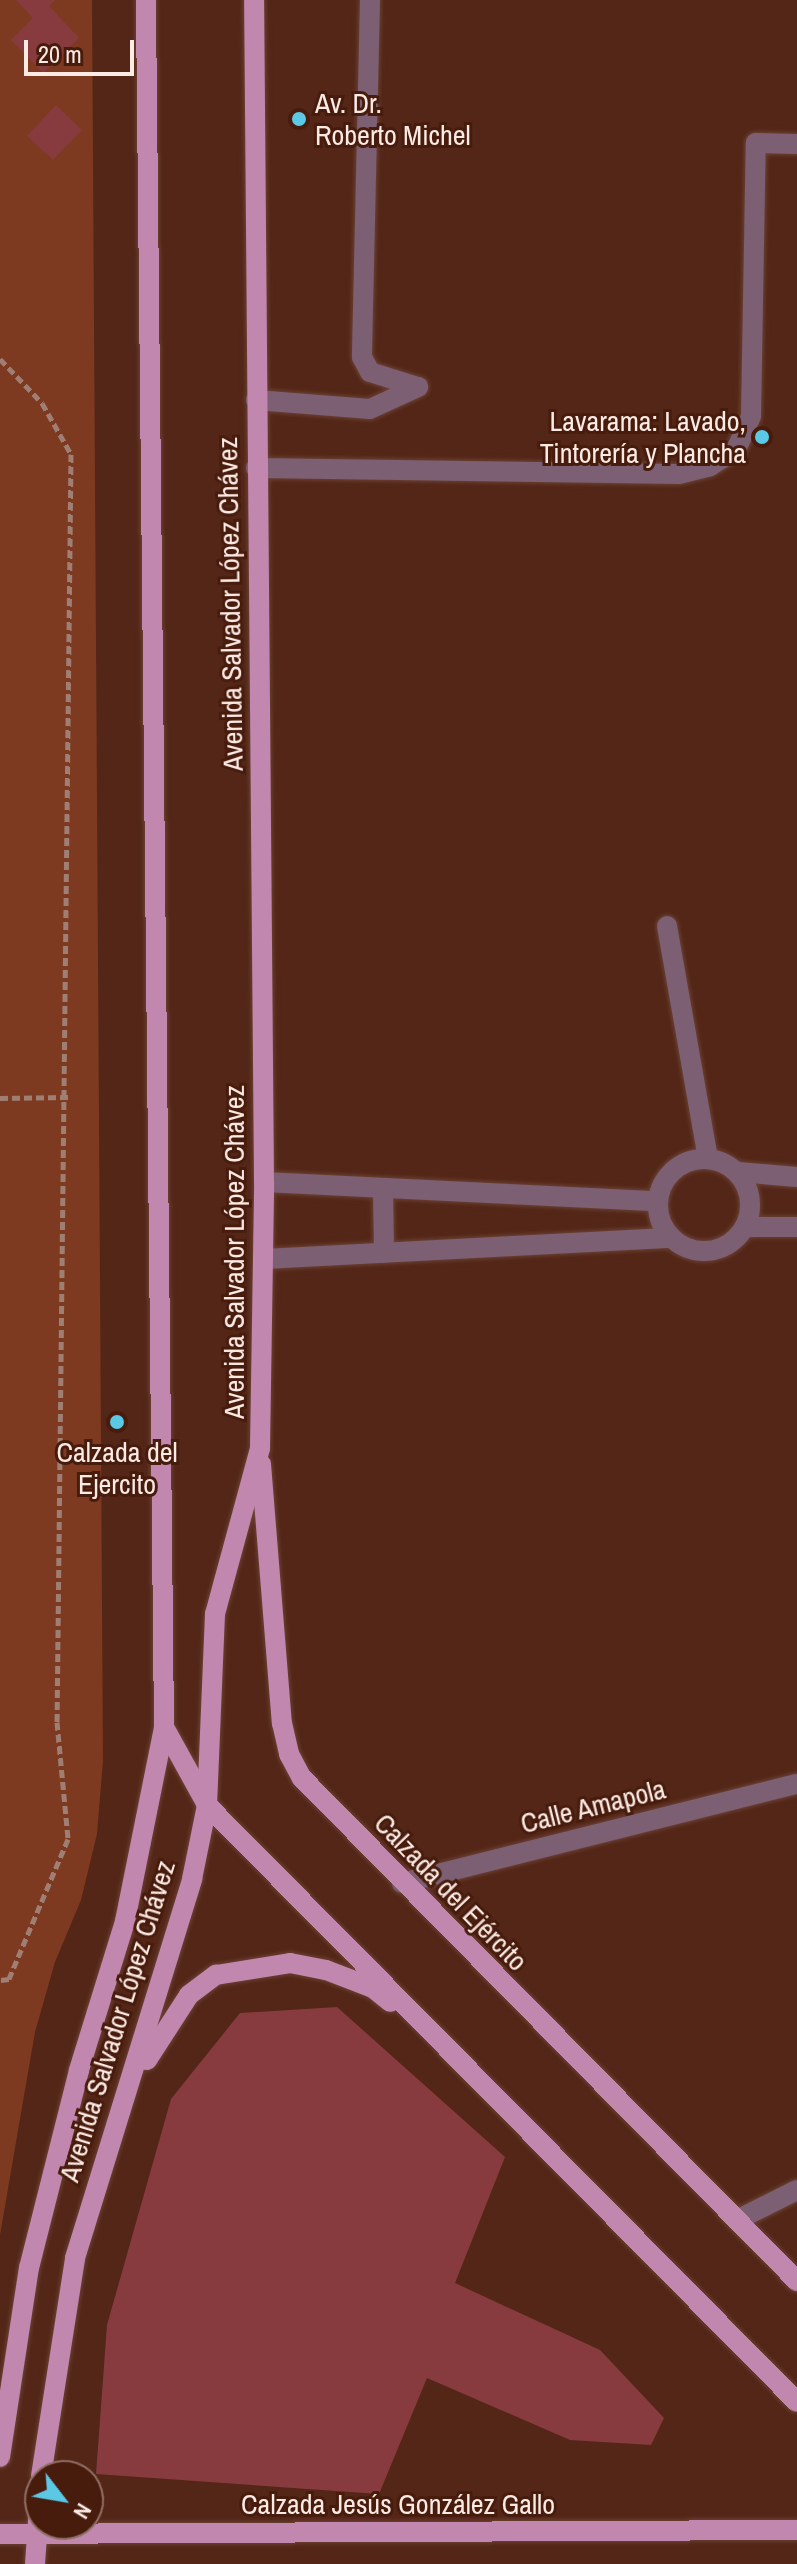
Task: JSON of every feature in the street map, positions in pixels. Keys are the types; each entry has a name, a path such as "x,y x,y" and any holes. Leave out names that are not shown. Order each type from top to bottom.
{"main road":[{"name":"Avenida Salvador López Chávez","path":"0,2457 29,2268 79,2070 125,1921 164,1727 146,0"},
{"name":"Avenida Salvador López Chávez","path":"43,2460 75,2258 170,1961 207,1805 215,1614 260,1448 264,1182 254,0"},
{"name":"Calzada del Ejército","path":"260,1448 289,1754 302,1778 797,2281"},
{"path":"164,1727 207,1805 797,2402"},
{"path":"122,2106 166,2024 189,1995 216,1975 252,1967 290,1963 326,1970 373,1988 468,2066"},
{"name":"Calzada Jesús González Gallo","path":"104,2534 797,2530"},
{"name":"Calzada Jesús González Gallo","path":"0,2534 24,2534"},
{"path":"35,2564 37,2540"}],"street":[{"path":"256,400 370,409 418,387 370,372 362,357 370,0"},
{"path":"256,468 679,474 710,466 736,450 751,416 756,384 756,143 797,144"},
{"path":"667,926 708,1158"},
{"path":"738,1172 748,1189 746,1227 731,1243 711,1251 689,1250 671,1238 660,1221 657,1201 666,1178 685,1162 708,1158 738,1172 797,1177"},
{"path":"264,1182 657,1201"},
{"path":"383,1188 384,1253"},
{"path":"746,1227 797,1227"},
{"path":"264,1259 671,1238"},
{"name":"Calle Amapola","path":"402,1883 797,1784"},
{"path":"737,2220 797,2190"}],"path":[{"path":"0,359 42,403 71,454 68,1097 57,1722 68,1839 9,1979 0,1980"},
{"path":"0,1098 68,1097"}],"shaded area":[{"path":"0,0 92,0 103,1761 97,1834 81,1900 55,1962 35,2032 0,2235"}],"building":[{"path":"16,0 55,0 49,6 79,38 43,73 11,40 33,18"},
{"path":"56,105 82,130 53,160 27,136"},
{"path":"337,2007 505,2157 455,2283 600,2350 664,2418 651,2445 570,2440 427,2378 379,2494 104,2475 104,2460 97,2460 107,2325 171,2099 240,2013"}],"place":[{"name":"Av. Dr. Roberto Michel","path":"299,119"},
{"name":"Lavarama: Lavado, Tintorería y Plancha","path":"762,437"},
{"name":"Calzada del Ejercito","path":"117,1422"}]}
